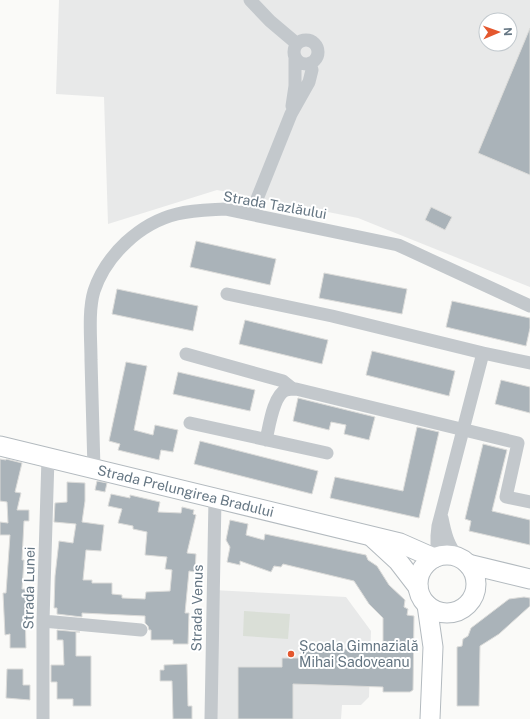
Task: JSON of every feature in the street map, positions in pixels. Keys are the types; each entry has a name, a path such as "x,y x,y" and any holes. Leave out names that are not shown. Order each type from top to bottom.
{"street":[{"path":"250,0 296,43"},
{"path":"291,114 295,86 294,48 296,43 304,39 313,41 316,44 318,48 317,56 314,61 302,64 295,59"},
{"path":"251,214 291,114 309,82 312,70 310,63"},
{"name":"Strada Tazlăului","path":"94,469 90,320 94,291 109,260 127,241 154,223 176,214 197,210 225,209 398,245 530,306"},
{"path":"227,294 332,316 530,363"},
{"path":"436,557 437,536 483,353"},
{"path":"186,354 283,381 292,389"},
{"path":"266,440 278,396 285,390 296,389 518,443 506,496 530,502"},
{"path":"190,423 327,453"},
{"name":"Strada Prelungirea Bradului","path":"0,446 400,544 436,557"},
{"name":"Strada Lunei","path":"43,719 43,621 48,458"},
{"name":"Strada Venus","path":"210,719 215,498"},
{"path":"442,516 448,542 452,550 472,571 475,580 475,589 472,597"},
{"name":"Strada Prelungirea Bradului","path":"372,537 398,561 418,587"},
{"path":"506,574 472,597 464,607 450,612 434,610 427,605 423,600 418,587 418,578 427,563 436,557 451,555 463,561 506,574 530,579"},
{"path":"427,605 433,647 430,719"},
{"path":"433,647 449,620 458,610"},
{"path":"43,621 141,630"}],"shaded area":[{"path":"59,0 530,0 530,287 358,218 217,190 108,224 104,97 56,94"},
{"name":"Școala Gimnazială Mihai Sadoveanu","path":"213,590 346,597 371,631 369,697 361,705 342,705 341,719 211,719"},
{"path":"244,611 290,614 288,639 243,636"}],"building":[{"path":"530,28 530,175 478,153"},
{"path":"431,207 452,217 445,230 425,220"},
{"path":"196,241 276,259 270,285 190,267"},
{"path":"324,273 407,289 402,314 319,298"},
{"path":"117,289 198,306 193,331 112,314"},
{"path":"452,301 530,318 530,328 526,346 446,327"},
{"path":"245,320 328,340 322,364 239,344"},
{"path":"372,351 455,371 449,396 366,375"},
{"path":"126,362 147,366 134,430 153,435 155,425 178,430 173,452 161,450 159,460 118,450 120,444 109,441"},
{"path":"178,372 255,390 250,411 173,394"},
{"path":"501,380 530,387 530,413 495,404"},
{"path":"298,398 375,417 369,440 344,434 346,425 331,422 329,430 293,421"},
{"path":"417,427 439,432 419,518 330,498 335,477 403,491"},
{"path":"200,441 318,471 312,494 194,464"},
{"path":"483,444 507,450 492,511 530,520 530,545 469,531 471,521 465,519"},
{"path":"0,459 22,463 15,492 21,493 17,510 29,510 29,521 24,521 22,560 24,560 22,589 30,589 30,606 25,606 26,648 10,648 10,634 5,635 3,593 6,593 10,535 0,535 0,522 8,523 7,502 0,501"},
{"path":"97,481 107,483 105,492 95,490"},
{"path":"67,482 85,483 85,501 82,522 104,525 101,551 86,550 83,580 92,580 92,583 112,583 112,594 122,595 122,598 145,599 146,592 170,591 172,570 165,569 167,557 145,555 147,532 133,529 133,526 118,523 122,509 108,506 111,494 130,498 130,495 160,502 158,512 181,513 182,507 194,510 193,514 196,515 187,553 196,554 195,572 189,571 185,613 189,613 188,644 173,644 173,640 151,640 151,630 149,630 145,623 145,616 82,613 82,617 57,614 57,608 54,608 55,576 59,541 73,543 76,524 54,522 55,503 67,502"},
{"path":"230,520 248,524 246,535 264,540 265,534 366,555 368,560 377,566 389,585 405,600 404,607 408,609 407,615 414,616 413,690 410,692 383,692 383,687 293,684 293,719 238,719 238,667 282,667 282,658 301,658 301,648 383,650 383,618 369,604 354,581 283,564 281,567 274,566 271,572 240,561 240,565 227,562 230,547 226,540"},
{"path":"524,597 530,598 530,606 499,634 480,646 479,706 457,706 457,647 462,646 463,639 468,636 471,628 509,599"},
{"path":"57,630 80,632 76,632 76,656 91,656 91,706 73,706 73,699 57,699 57,682 51,682 51,665 64,665 63,640 57,640"},
{"path":"187,664 188,706 192,706 192,719 173,719 172,681 160,681 160,670 164,670 164,665"},
{"path":"7,669 23,669 23,685 30,685 30,700 6,698"}],"place":[{"name":"Școala Gimnazială Mihai Sadoveanu","path":"291,654"}]}
